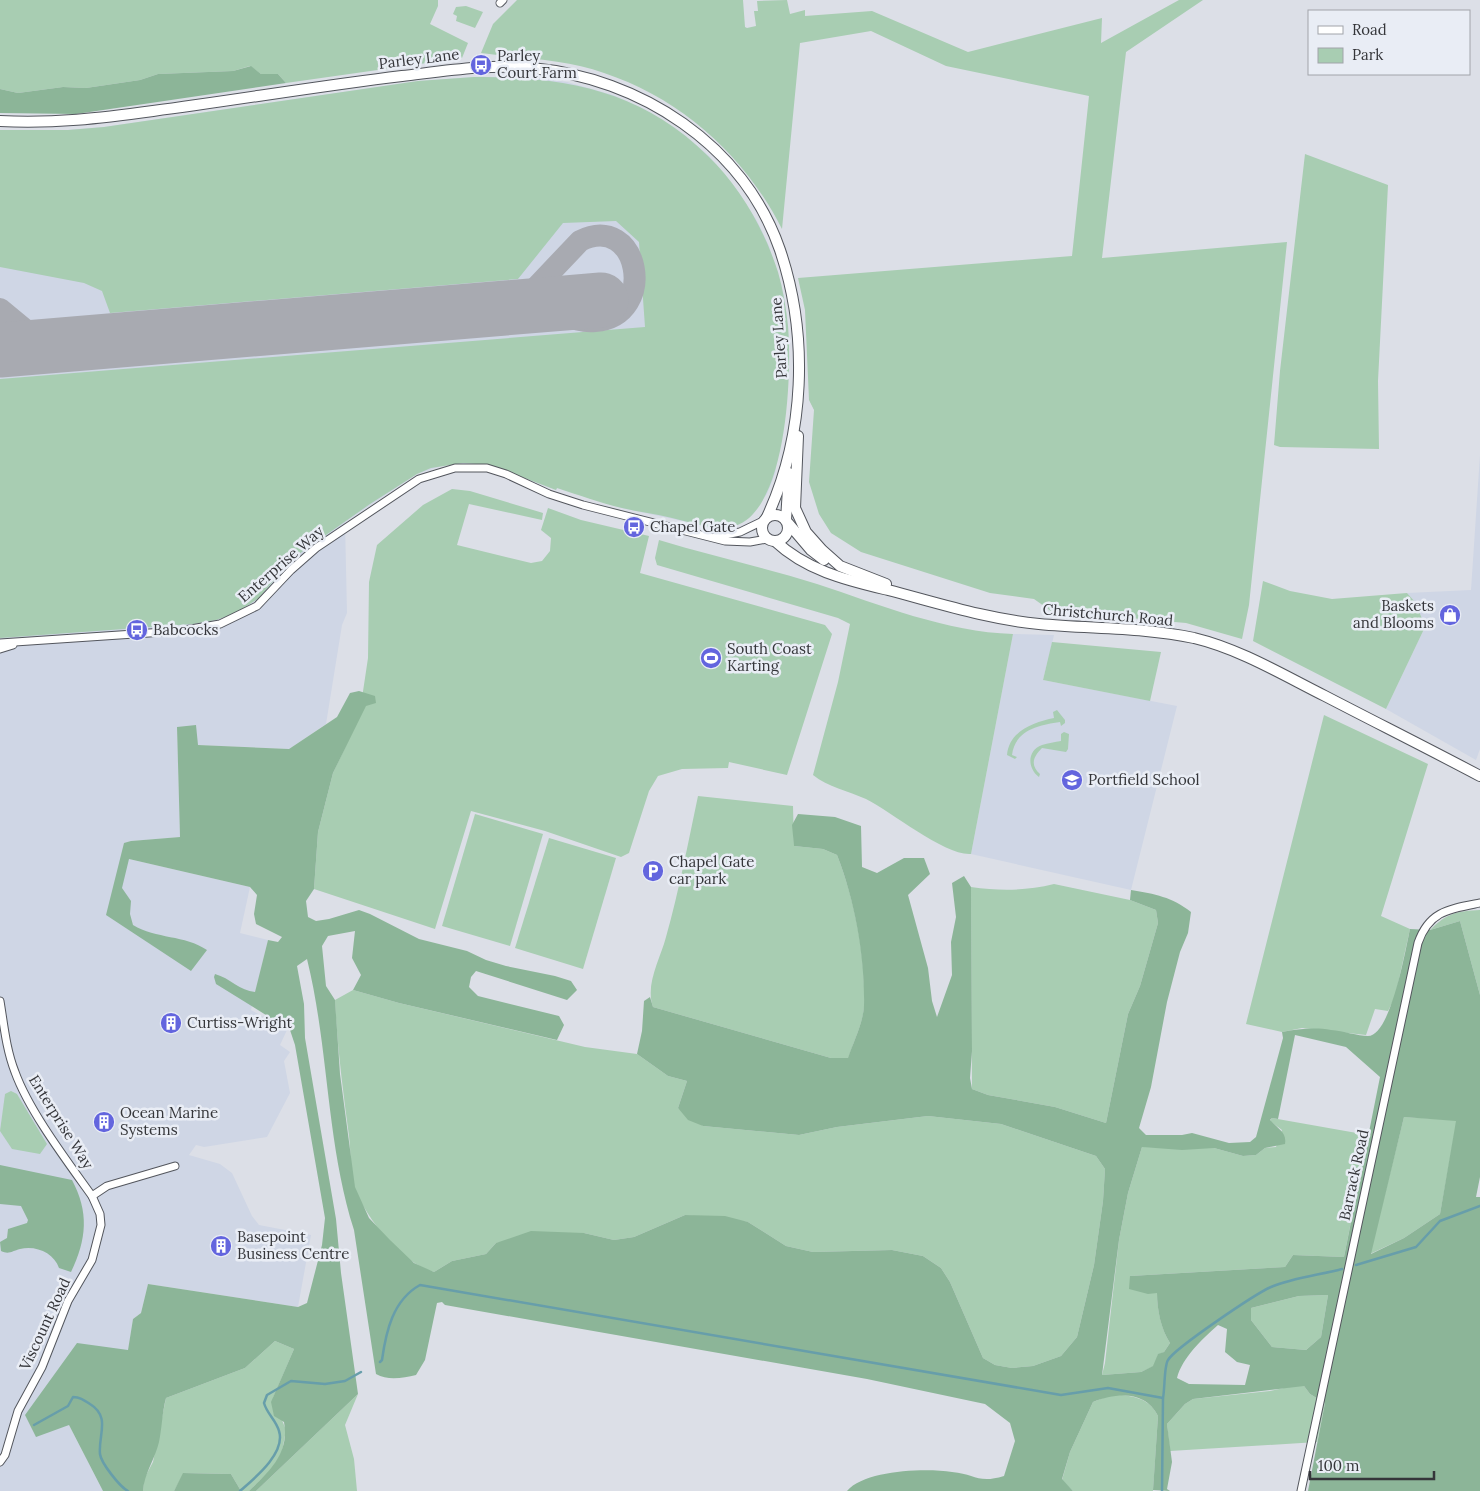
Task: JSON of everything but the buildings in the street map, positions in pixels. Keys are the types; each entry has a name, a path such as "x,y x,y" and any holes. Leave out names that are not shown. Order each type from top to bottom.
{"main road":[{"name":"Parley Lane","path":"0,121 57,122 108,117 469,68 531,68 591,78 620,88 669,114 709,145 741,179 766,220 776,241 792,295 798,351 797,420 792,444 766,518"},
{"path":"797,420 794,497 795,508 806,532 840,566 886,584 903,594"},
{"name":"Parley Lane","path":"787,522 792,444"},
{"path":"779,515 787,522 786,536 771,540 762,531 766,518 779,515"},
{"name":"Christchurch Road","path":"787,522 811,550 832,567 885,590"},
{"name":"Christchurch Road","path":"771,540 789,553 831,576 990,617 1039,624 1150,630 1194,638 1223,647 1290,678 1480,776"}],"street":[{"name":"Enterprise Way","path":"0,643 179,631 220,624 257,606 291,570 316,548 419,479 442,470 470,467 487,468 506,474 549,494 583,505 712,537"},
{"path":"712,537 740,532 766,518"},
{"path":"712,537 733,542 771,540"},
{"name":"Enterprise Way","path":"0,649 20,642"},
{"name":"Barrack Road","path":"1301,1491 1418,943 1424,927 1434,918 1449,909 1480,903"},
{"name":"Enterprise Way","path":"0,1001 2,1022 10,1058 26,1097 92,1196"},
{"path":"92,1196 107,1186 175,1166"},
{"name":"Viscount Road","path":"0,1462 5,1455 18,1411 42,1367 68,1301 92,1260 100,1225 100,1214 92,1196"}],"shaded area":[{"path":"474,77 532,77 567,82 613,95 644,109 683,134 709,156 736,189 757,221 769,246 784,296 788,327 788,383 775,474 767,494 750,517 733,527 716,528 621,508 557,488 556,490 490,465 448,464 417,474 345,522 347,613 342,625 326,724 289,749 198,745 177,727 180,837 131,841 129,859 250,887 240,933 268,940 251,1010 287,1030 280,1045 290,1052 284,1061 290,1093 267,1137 204,1147 196,1145 189,1155 220,1164 232,1173 252,1216 259,1225 311,1235 298,1307 148,1284 141,1313 133,1319 128,1351 69,1425 103,1491 0,1491 0,130 68,130 104,127 418,81"},
{"name":"Baskets and Blooms","path":"1480,455 1480,749 1476,760 1386,709 1425,627 1416,603 1407,593 1471,590"},
{"name":"Portfield School","path":"1013,634 1054,635 1043,680 1177,706 1131,890 971,854"}],"green space":[{"path":"0,0 438,0 438,6 430,24 468,43 462,58 286,83 278,74 261,74 250,66 233,71 158,74 140,80 86,88 63,87 18,93 0,89"},
{"path":"517,0 743,0 745,27 747,28 756,26 754,11 758,11 757,1 787,0 790,14 805,10 805,16 872,11 968,52 1102,18 1101,43 1179,0 1203,0 1126,52 1102,258 1287,242 1249,605 1242,639 1186,623 1051,611 1034,599 990,593 861,552 831,533 819,514 809,482 814,410 809,400 805,310 798,278 1072,256 1089,96 946,66 871,31 800,43 782,229 750,177 730,154 708,133 660,98 633,84 589,68 559,62 481,53 493,24"},
{"path":"466,6 483,12 475,28 456,21 457,16 453,14 456,7"},
{"path":"251,66 261,74 278,74 286,83 76,114 0,113 0,89 18,93 63,87 86,88 140,80 158,74 233,71"},
{"path":"507,77 570,84 600,91 628,102 656,116 683,134 720,168 741,195 766,240 778,272 786,312 789,347 787,406 775,470 765,497 750,517 731,527 709,527 614,506 557,488 556,490 490,465 463,463 431,468 417,474 370,504 299,554 286,566 259,598 236,613 216,620 193,624 0,638 0,379 645,327 639,242 616,221 563,223 518,279 110,313 102,291 84,283 0,267 0,130 68,130 104,127 418,81"},
{"path":"1305,154 1388,185 1378,381 1379,449 1280,447 1274,445 1280,371"},
{"path":"452,489 470,491 543,513 542,520 469,504 457,545 531,563 542,561 550,551 551,538 541,530 548,508 581,520 649,536 640,573 825,625 832,634 787,775 729,762 728,768 682,769 658,776 649,791 629,853 621,857 545,831 471,811 435,929 314,889 318,832 333,773 359,718 368,658 369,582 377,545 423,505"},
{"path":"659,540 797,578 889,609 938,623 988,632 1013,634 971,854 960,853 933,841 877,805 832,786 813,775 838,682 850,624 838,618 657,565 655,558"},
{"path":"1263,581 1290,591 1332,599 1407,593 1416,603 1425,627 1386,709 1253,641"},
{"path":"1052,642 1161,652 1150,701 1043,680"},
{"path":"359,691 375,696 376,703 366,706 333,773 318,832 314,889 306,901 308,917 316,921 359,910 419,939 467,951 486,960 506,966 571,981 577,990 567,1000 476,971 471,977 469,987 478,996 559,1016 564,1025 557,1040 399,1003 353,990 361,975 352,958 355,931 328,936 322,946 326,986 335,1000 340,1074 355,1187 369,1218 414,1263 434,1272 452,1261 486,1254 496,1243 531,1231 584,1233 614,1240 634,1237 685,1215 725,1216 748,1222 786,1246 813,1252 892,1250 923,1256 941,1268 950,1282 983,1358 995,1365 1012,1368 1033,1366 1061,1356 1077,1337 1094,1265 1103,1201 1105,1169 1096,1156 1001,1124 928,1116 837,1127 799,1135 703,1126 688,1120 678,1108 687,1081 668,1076 637,1054 642,1031 644,1001 650,997 653,1007 831,1058 848,1058 860,1026 864,1006 863,968 858,929 849,891 837,855 823,849 794,846 792,825 798,814 835,817 861,826 862,867 877,873 904,858 924,858 930,874 908,895 928,968 932,1001 937,1017 952,975 951,942 956,917 952,883 964,876 971,887 972,1051 970,1078 972,1089 988,1095 1055,1107 1106,1123 1128,1014 1140,986 1158,923 1156,910 1130,900 1131,890 1163,897 1191,912 1188,933 1180,952 1167,1002 1151,1087 1139,1128 1146,1135 1182,1135 1192,1133 1229,1143 1250,1142 1256,1137 1283,1038 1282,1032 1300,1029 1319,1029 1368,1036 1376,1032 1384,1022 1396,989 1410,929 1430,930 1460,921 1480,995 1480,1177 1476,1197 1480,1197 1480,1491 1308,1491 1325,1403 1310,1394 1304,1386 1193,1399 1185,1404 1167,1424 1172,1462 1167,1489 1170,1491 1153,1490 1158,1416 1146,1402 1138,1398 1120,1396 1093,1402 1070,1452 1062,1479 1073,1491 847,1491 867,1479 896,1472 940,1471 960,1473 982,1479 1004,1476 1015,1441 1010,1423 985,1404 867,1379 445,1305 442,1302 437,1303 425,1360 416,1375 385,1378 376,1374 354,1230 338,1163 320,1027 307,959 297,966 304,1004 305,1038 336,1219 341,1273 358,1394 256,1491 249,1491 264,1477 276,1461 284,1443 284,1422 274,1416 271,1402 294,1349 275,1341 245,1368 166,1398 159,1442 145,1479 143,1491 103,1491 69,1425 36,1437 25,1415 77,1343 128,1350 133,1319 141,1313 148,1284 298,1307 307,1303 322,1245 325,1218 295,1045 290,1030 216,984 214,977 215,974 255,992 268,940 278,942 282,937 256,924 254,914 257,895 250,887 129,859 122,888 131,901 130,914 133,925 151,933 198,945 207,950 191,971 106,915 124,843 180,837 177,727 196,725 198,745 289,749 337,717 350,693","holes":["1295,1035 1346,1047 1380,1077 1344,1257 1293,1255 1285,1267 1130,1276 1129,1289 1148,1294 1157,1293 1160,1319 1170,1343 1164,1352 1158,1354 1153,1366 1141,1372 1102,1375 1119,1240 1128,1193 1142,1147 1182,1150 1214,1148 1243,1156 1256,1155 1265,1148 1285,1144 1285,1136 1270,1120 1272,1118 1278,1119","1404,1117 1456,1121 1440,1214 1404,1238 1371,1254","1328,1295 1321,1337 1306,1350 1272,1347 1251,1320 1251,1308 1299,1296","1218,1325 1227,1329 1225,1352 1237,1362 1250,1365 1245,1385 1189,1384 1177,1378 1183,1363 1199,1343"]},
{"path":"1057,710 1065,720 1065,723 1061,726 1060,722 1052,723 1029,730 1023,734 1014,747 1012,755 1017,757 1015,759 1007,755 1012,740 1017,734 1031,725 1054,718 1053,712"},
{"path":"1324,715 1428,764 1381,916 1410,929 1395,997 1388,1011 1375,1009 1366,1035 1302,1028 1282,1032 1246,1024"},
{"path":"1064,732 1069,734 1066,752 1042,748 1036,755 1034,764 1040,774 1039,777 1035,774 1031,765 1030,760 1033,751 1042,745 1061,741 1061,734"},
{"path":"698,796 793,806 794,846 823,849 837,855 854,910 863,969 863,1013 848,1059 831,1058 653,1007 651,998 652,981 675,902"},
{"path":"475,814 543,834 510,946 442,926"},
{"path":"549,838 616,858 583,969 515,948"},
{"path":"1054,884 1130,900 1156,910 1158,923 1140,986 1128,1014 1106,1123 1055,1107 988,1095 972,1089 971,887 1012,890"},
{"path":"1480,910 1480,995 1460,921 1430,930 1447,916 1465,911"},
{"path":"353,990 399,1003 585,1047 637,1054 668,1076 687,1081 678,1108 703,1126 799,1135 837,1127 928,1116 1001,1124 1096,1156 1105,1169 1103,1201 1094,1265 1077,1337 1061,1356 1033,1366 1012,1368 995,1365 983,1358 950,1282 941,1268 923,1256 892,1250 813,1252 786,1246 748,1222 685,1215 634,1237 614,1240 584,1233 496,1243 486,1254 452,1261 434,1272 422,1267 398,1250 377,1226 360,1201 353,1183 335,1000"},
{"path":"11,1091 17,1094 47,1144 40,1154 12,1149 0,1131 5,1094"},
{"path":"1404,1117 1457,1120 1440,1214 1404,1238 1370,1254"},
{"path":"1272,1118 1368,1135 1344,1257 1293,1255 1285,1267 1130,1276 1157,1293 1160,1319 1170,1343 1164,1352 1158,1355 1154,1366 1141,1372 1102,1375 1119,1240 1128,1193 1142,1147 1214,1148 1243,1156 1256,1155 1265,1148 1276,1147 1282,1130 1270,1121"},
{"path":"0,1165 72,1180 81,1203 84,1226 80,1248 71,1272 59,1268 49,1254 38,1249 26,1248 8,1253 1,1251 0,1242 7,1238 8,1229 27,1223 28,1220 21,1206 0,1204"},
{"path":"1328,1295 1321,1337 1306,1350 1272,1347 1251,1320 1251,1308 1299,1296"},
{"path":"275,1341 294,1349 273,1398 286,1430 281,1457 271,1470 249,1491 241,1491 231,1474 184,1473 174,1491 143,1491 144,1479 153,1462 166,1398 245,1368"},
{"path":"1293,1386 1304,1386 1310,1394 1325,1403 1317,1442 1170,1451 1167,1424 1185,1404 1193,1399 1270,1391"},
{"path":"358,1394 345,1425 354,1459 357,1491 256,1491"},
{"path":"1113,1394 1145,1401 1158,1416 1153,1491 1073,1491 1062,1480 1070,1452 1093,1402"},
{"path":"183,1473 231,1474 241,1491 174,1491"}],"waterway":[{"path":"1356,1265 1416,1247 1440,1221 1480,1206"},
{"path":"380,1362 392,1317 403,1299 420,1285 1061,1395 1108,1388 1163,1398 1168,1360 1199,1333 1271,1287 1342,1269"},
{"path":"240,1491 268,1464 278,1448 279,1431 264,1403 267,1395 291,1381 325,1384 345,1381 361,1372"},
{"path":"34,1425 68,1406 73,1397 80,1398 90,1404 96,1409 102,1421 101,1458 111,1474 128,1491"},
{"path":"1162,1491 1163,1398"}],"taxiway":[{"path":"509,307 525,299 580,241 600,236 616,240 628,252 634,268 634,286 628,302 615,315 589,321 540,308 520,306"},
{"path":"0,309 29,333 60,345"}],"runway":[{"path":"0,350 601,300"}],"place":[{"name":"Parley Court Farm","path":"481,65"},
{"name":"Chapel Gate","path":"634,527"},
{"name":"Baskets and Blooms","path":"1450,615"},
{"name":"Babcocks","path":"137,630"},
{"name":"South Coast Karting","path":"711,658"},
{"name":"Portfield School","path":"1072,780"},
{"name":"Chapel Gate car park","path":"653,871"},
{"name":"Curtiss-Wright","path":"171,1023"},
{"name":"Ocean Marine Systems","path":"104,1122"},
{"name":"Basepoint Business Centre","path":"221,1246"}]}
